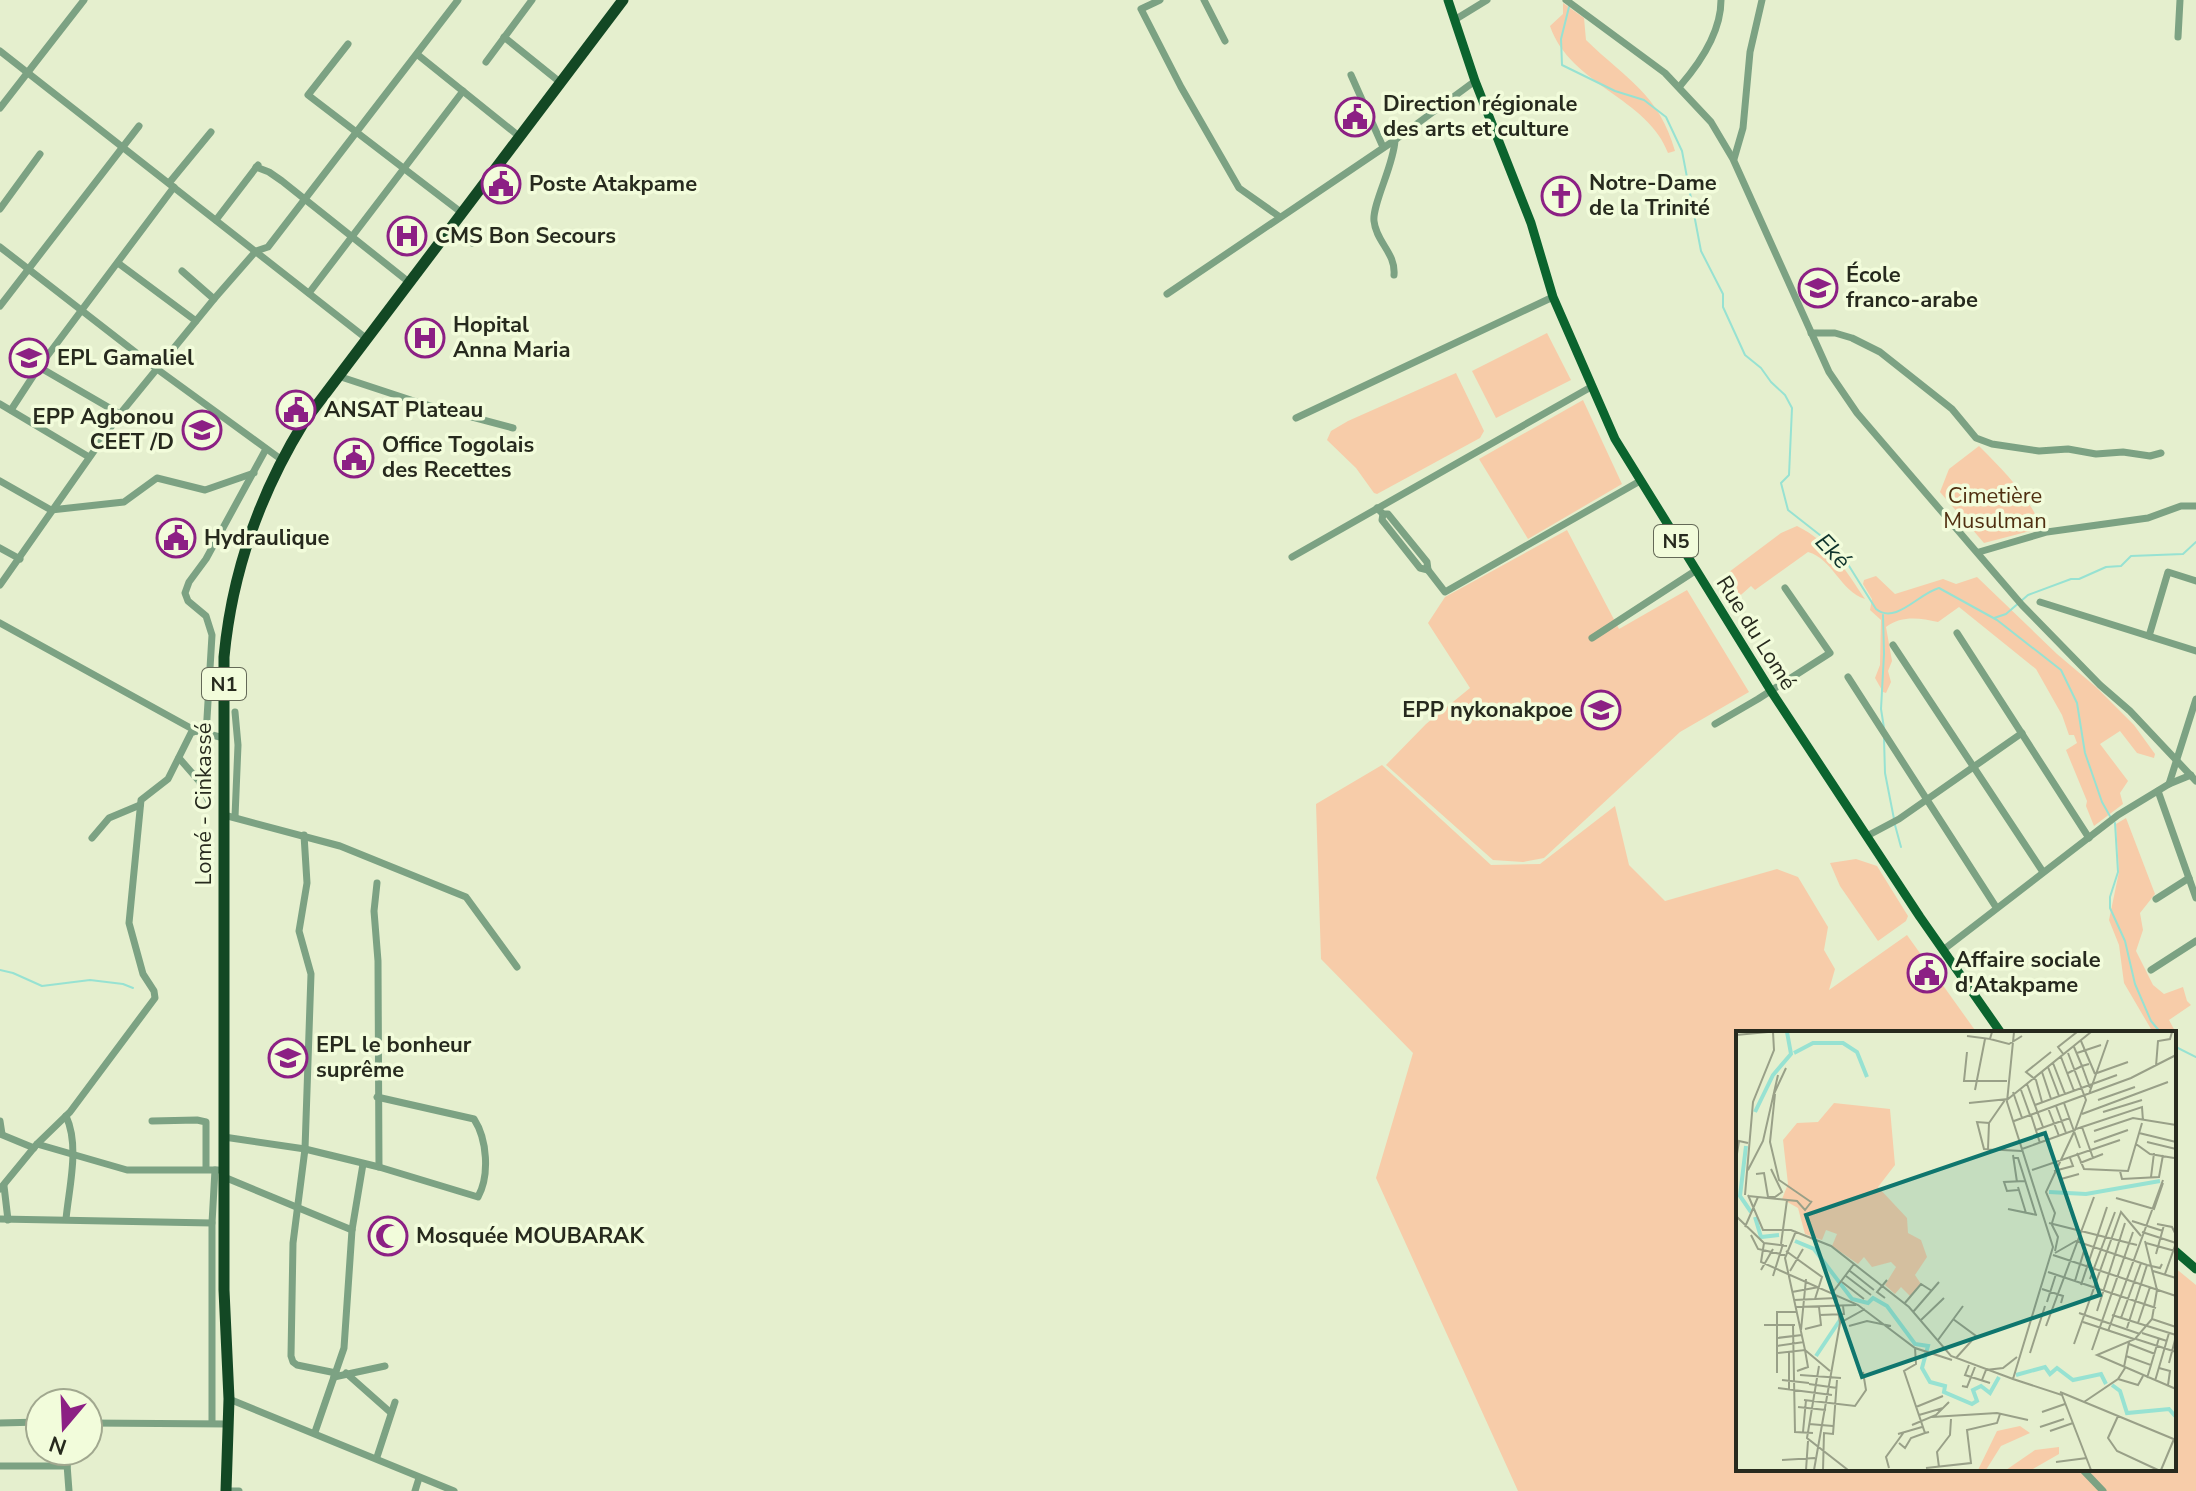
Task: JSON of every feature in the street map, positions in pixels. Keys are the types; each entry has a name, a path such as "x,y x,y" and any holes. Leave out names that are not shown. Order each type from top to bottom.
{"highway":[{"name":"Lomé - Cinkassé","path":"227,1491 229,1399 217,1171 224,1137 230,816 224,738 224,657 234,589 259,506 304,422 623,0"}],"main road":[{"name":"Rue du Lomé","path":"1448,0 1475,81 1531,223 1553,297 1615,439 1771,691 2000,1031"},
{"path":"2176,1252 2196,1269"}],"street":[{"path":"0,108 84,0"},
{"path":"0,585 120,414 256,251 268,247 458,0"},
{"path":"486,62 532,0"},
{"path":"1160,0 1141,9 1181,87 1239,188 1280,217"},
{"path":"1204,0 1225,41"},
{"path":"1456,19 1487,0"},
{"path":"1567,0 1680,86 1711,122 1733,159 1829,372 1857,413 2022,605 2193,778"},
{"path":"1680,86 1695,69 1714,33 1721,17 1721,0"},
{"path":"1733,159 1743,128 1750,52 1762,0"},
{"path":"2178,37 2180,0"},
{"path":"504,37 561,83"},
{"path":"348,44 308,95 462,213"},
{"path":"0,51 367,339"},
{"path":"418,55 520,137"},
{"path":"1351,75 1383,147"},
{"path":"1167,294 1395,140 1475,81"},
{"path":"309,293 463,91"},
{"path":"0,306 139,126"},
{"path":"11,410 211,132"},
{"path":"1394,275 1391,256 1373,220 1395,153 1395,140"},
{"path":"0,209 40,154"},
{"path":"216,220 257,166 304,198 410,283"},
{"path":"450,229 472,243"},
{"path":"0,247 157,369 282,460"},
{"path":"118,263 196,321"},
{"path":"182,271 214,299"},
{"path":"1296,418 1553,297"},
{"path":"1811,333 1835,333 1880,352 1941,399 1976,438 1992,444 2039,451 2068,449 2096,454 2123,452 2150,456 2161,453"},
{"path":"39,367 120,414"},
{"path":"338,376 423,404 513,428"},
{"path":"1292,557 1380,511 1591,387"},
{"path":"0,404 89,457"},
{"path":"206,735 212,635 206,616 188,601 185,593 266,449"},
{"path":"0,481 51,510 124,502 157,478 205,490 254,473"},
{"path":"1380,511 1382,520 1420,568 1428,570 1445,592 1640,481"},
{"path":"1979,552 2047,532 2148,518 2181,506 2196,506"},
{"path":"0,548 20,559"},
{"path":"1592,638 1695,571"},
{"path":"2149,636 2168,572 2196,581"},
{"path":"1715,724 1830,653 1785,588"},
{"path":"2040,602 2196,651"},
{"path":"0,623 196,731 224,738"},
{"path":"1957,633 2089,838"},
{"path":"1893,645 2043,872"},
{"path":"1848,677 1996,907"},
{"path":"2169,784 2175,760 2193,722 2196,699"},
{"path":"235,712 238,745 230,816 340,846 466,897 517,967"},
{"path":"196,731 191,733 168,779 141,800 140,805 129,923 143,974 156,995 95,1080 2,1188 4,1219 212,1223"},
{"path":"1867,836 1899,819 2022,733"},
{"path":"179,758 199,781 210,804"},
{"path":"1943,950 2118,815 2169,784 2193,778"},
{"path":"2158,791 2196,898"},
{"path":"92,838 109,818 140,805"},
{"path":"304,835 307,883 299,931 311,974 305,1149 293,1243 293,1362 335,1375 385,1366"},
{"path":"2156,899 2189,878"},
{"path":"377,883 374,911 378,961 379,1167"},
{"path":"2151,970 2196,941"},
{"path":"224,1137 305,1149 379,1167 478,1197 485,1185 482,1132 474,1119 377,1097"},
{"path":"66,1116 71,1127 73,1153 66,1219"},
{"path":"0,1121 1,1134 127,1170 217,1171 352,1230"},
{"path":"152,1121 206,1122 217,1171 212,1223 212,1422"},
{"path":"315,1432 344,1348 352,1230 363,1164"},
{"path":"212,1284 224,1290"},
{"path":"346,1373 390,1412"},
{"path":"229,1399 454,1491"},
{"path":"377,1457 395,1402"},
{"path":"0,1423 24,1422"},
{"path":"104,1424 229,1424"},
{"path":"0,1466 24,1466"},
{"path":"67,1467 69,1491"},
{"path":"2084,1471 2103,1491"},
{"path":"415,1491 419,1478"},
{"path":"227,1491 239,1491"}],"green space":[{"path":"1563,3 1584,18 1586,40 1650,101 1668,131 1675,151 1668,153 1658,134 1644,118 1591,78 1560,46 1550,26 1563,14"},
{"path":"1547,333 1571,380 1496,418 1472,371"},
{"path":"1456,373 1484,431 1480,438 1377,494 1327,440 1331,431 1348,421"},
{"path":"1583,400 1622,484 1528,539 1479,459"},
{"name":"Cimetière Musulman","path":"1979,446 2023,494 2042,528 1984,543 1940,492 1949,469"},
{"path":"1797,526 1828,548 1865,599 1849,589 1824,561 1808,552 1755,590 1751,586 1734,601 1726,600 1720,590 1721,578 1781,533"},
{"path":"1567,530 1619,629 1687,590 1749,692 1680,732 1544,858 1523,862 1493,860 1386,765 1426,724 1470,688 1428,623 1445,597"},
{"path":"1876,576 1895,594 1943,579 1956,584 1977,577 2096,687 2134,725 2155,754 2154,758 2137,753 2120,731 2100,744 2128,781 2120,793 2123,804 2094,826 2066,750 2077,743 2074,735 2069,735 2062,715 2036,669 1959,607 1938,622 1905,619 1886,627 1892,661 1888,671 1891,682 1886,693 1883,692 1875,678 1880,665 1881,620 1870,610 1872,599 1863,584 1864,580"},
{"path":"1382,765 1491,865 1540,864 1615,806 1629,865 1665,901 1777,869 1798,877 1828,927 1824,950 1835,969 1829,990 1907,935 1976,1031 1736,1031 1736,1471 2176,1471 2176,1269 2196,1285 2196,1491 1518,1491 1376,1178 1413,1053 1321,959 1316,804"},
{"path":"2126,818 2155,894 2140,913 2143,930 2136,951 2153,985 2164,994 2183,987 2191,1005 2169,1020 2175,1031 2151,1029 2124,983 2119,945 2109,920 2119,872 2116,824"},
{"path":"1856,859 1877,866 1908,916 1906,921 1878,941 1840,886 1830,863"}],"waterway":[{"name":"Eké","path":"1569,7 1561,39 1562,65 1615,91 1644,100 1666,117 1682,151 1701,251 1723,294 1723,307 1745,355 1785,395 1792,408 1789,475 1781,483 1788,510 1839,550 1876,609 1884,613 1899,611 1939,588 1997,620 2061,670 2077,703 2085,753 2102,802 2111,818"},
{"path":"1994,618 2006,614 2028,595 2106,567 2121,566 2131,556 2183,554 2196,542"},
{"path":"1883,615 1881,709 1884,728"},
{"path":"1884,738 1885,773 1894,819"},
{"name":"Eké","path":"2115,823 2118,872 2110,908 2125,941 2135,984 2151,1021 2159,1031"},
{"path":"1895,825 1901,847"},
{"path":"0,970 42,986 90,980 133,988"},
{"name":"Eké","path":"2176,1047 2196,1057"}],"place":[{"name":"Direction régionale des arts et culture","path":"1355,117"},
{"name":"Poste Atakpame","path":"501,184"},
{"name":"Notre-Dame de la Trinité","path":"1561,196"},
{"name":"CMS Bon Secours","path":"407,236"},
{"name":"École franco-arabe","path":"1818,288"},
{"name":"Hopital Anna Maria","path":"425,338"},
{"name":"EPL Gamaliel","path":"29,358"},
{"name":"ANSAT Plateau","path":"296,410"},
{"name":"EPP Agbonou CEET /D","path":"202,430"},
{"name":"Office Togolais des Recettes","path":"354,458"},
{"name":"Hydraulique","path":"176,538"},
{"name":"EPP nykonakpoe","path":"1601,710"},
{"name":"Affaire sociale d'Atakpame","path":"1927,973"},
{"name":"EPL le bonheur suprême","path":"288,1058"},
{"name":"Mosquée MOUBARAK","path":"388,1236"}]}
